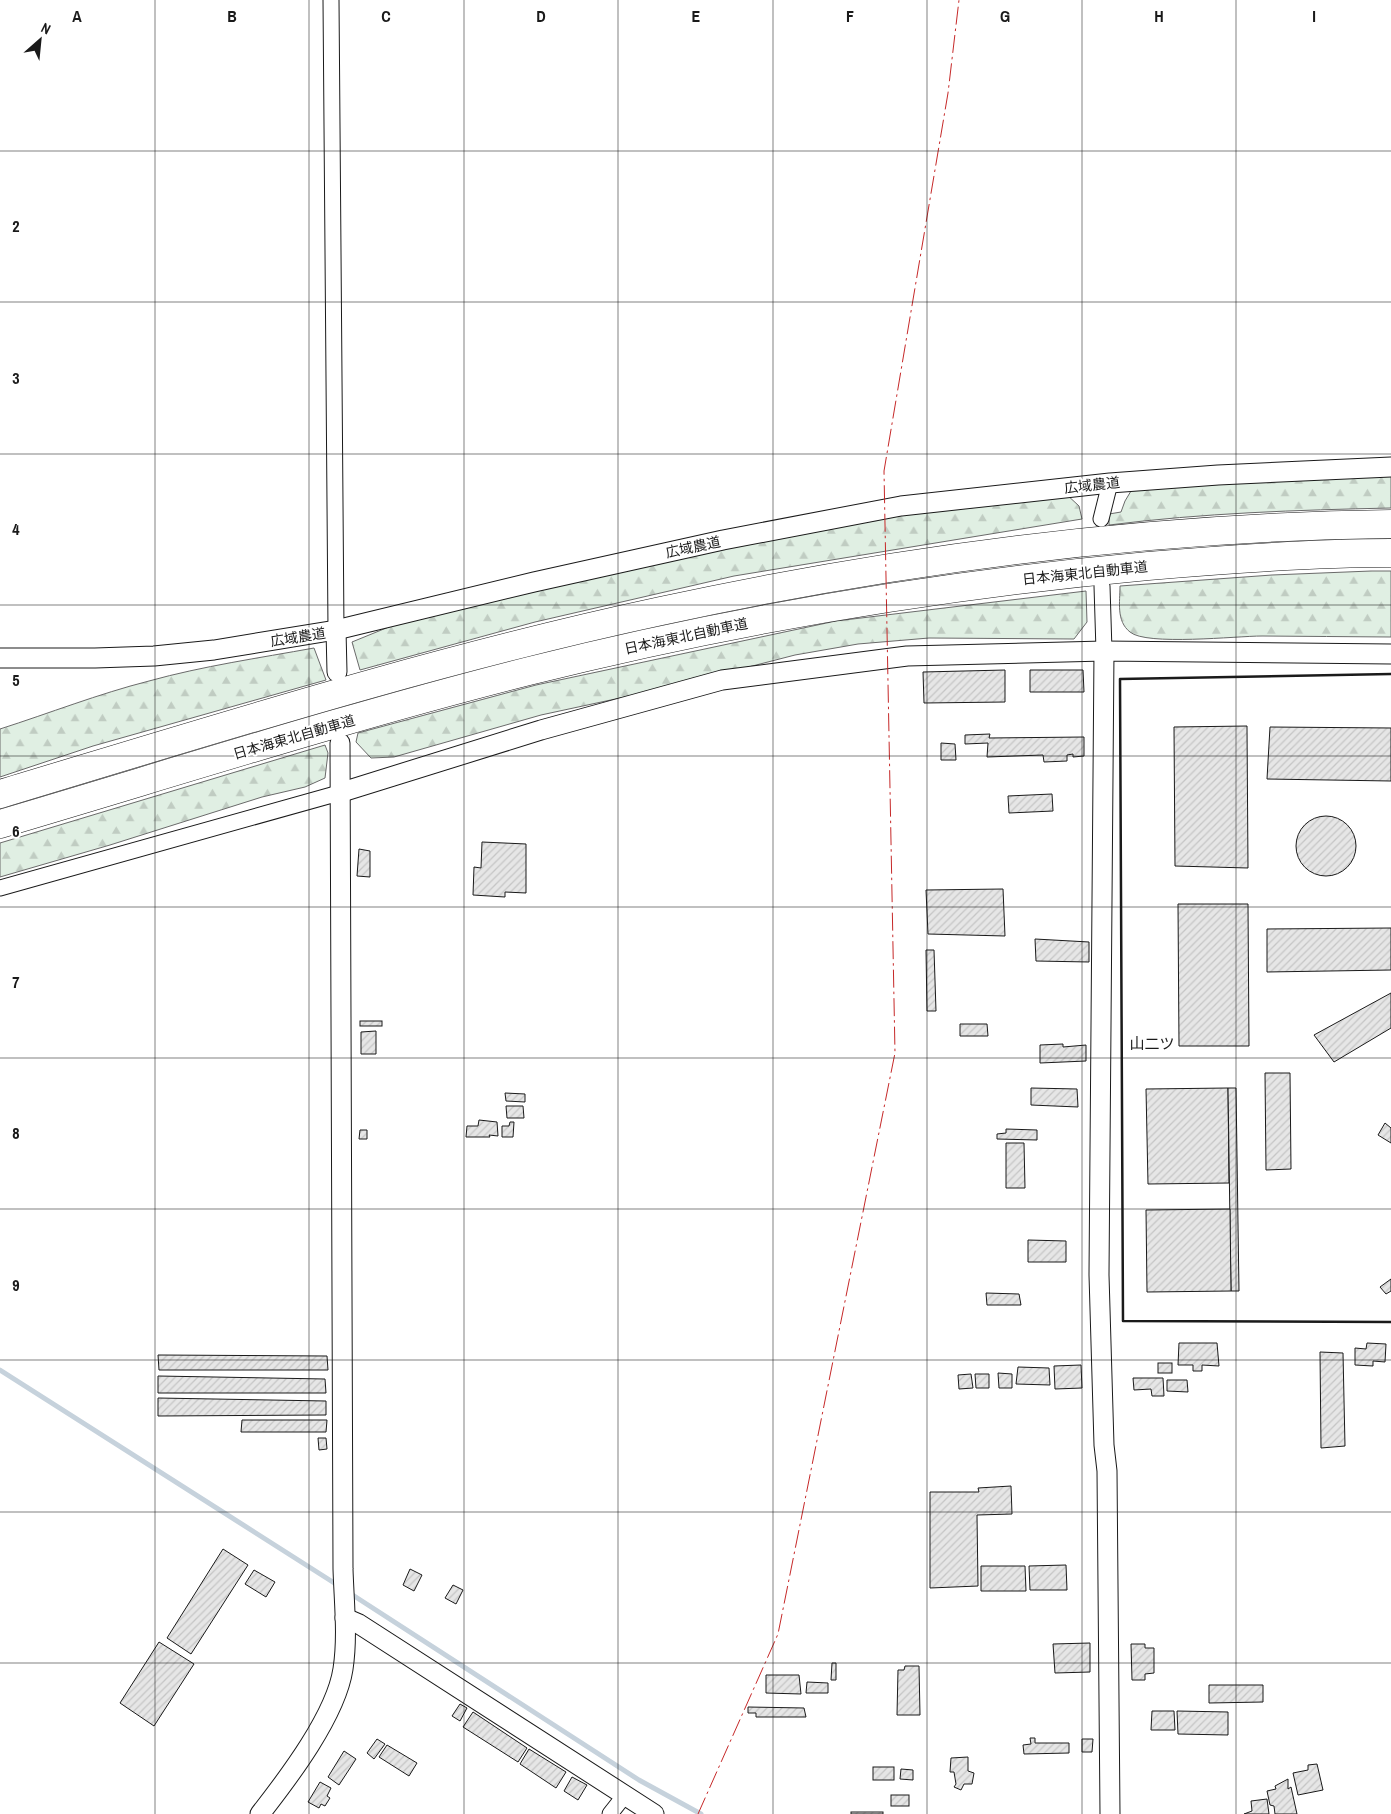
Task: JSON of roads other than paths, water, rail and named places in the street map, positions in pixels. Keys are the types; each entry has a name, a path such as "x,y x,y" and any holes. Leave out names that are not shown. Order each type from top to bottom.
{"highway":[{"name":"日本海東北自動車道","path":"0,794 319,698 429,668 660,611 768,590 984,555 1089,542 1212,532 1391,524"},
{"name":"日本海東北自動車道","path":"0,824 325,727 529,671 665,639 876,600 1089,572 1209,561 1391,553"}],"street":[{"path":"331,0 337,672"},
{"name":"広域農道","path":"0,658 154,656 214,650 336,630 534,582 723,540 901,506 1110,483 1218,475 1391,467"},
{"path":"1101,519 1110,483"},
{"path":"1102,586 1104,651 1099,1275 1104,1445 1107,1471 1110,1814"},
{"path":"0,888 339,793 541,730 722,680 906,656 1104,651 1391,654"},
{"path":"260,1814 327,1716 337,1694 343,1669 345,1611 343,1570 340,743"},
{"path":"345,1611 359,1624 654,1814"},
{"path":"610,1814 625,1796"}],"waterway":[{"path":"0,1370 339,1586"},
{"path":"348,1592 639,1780 701,1814"}],"district":[{"name":"山二ツ","path":"1152,1043"}]}
